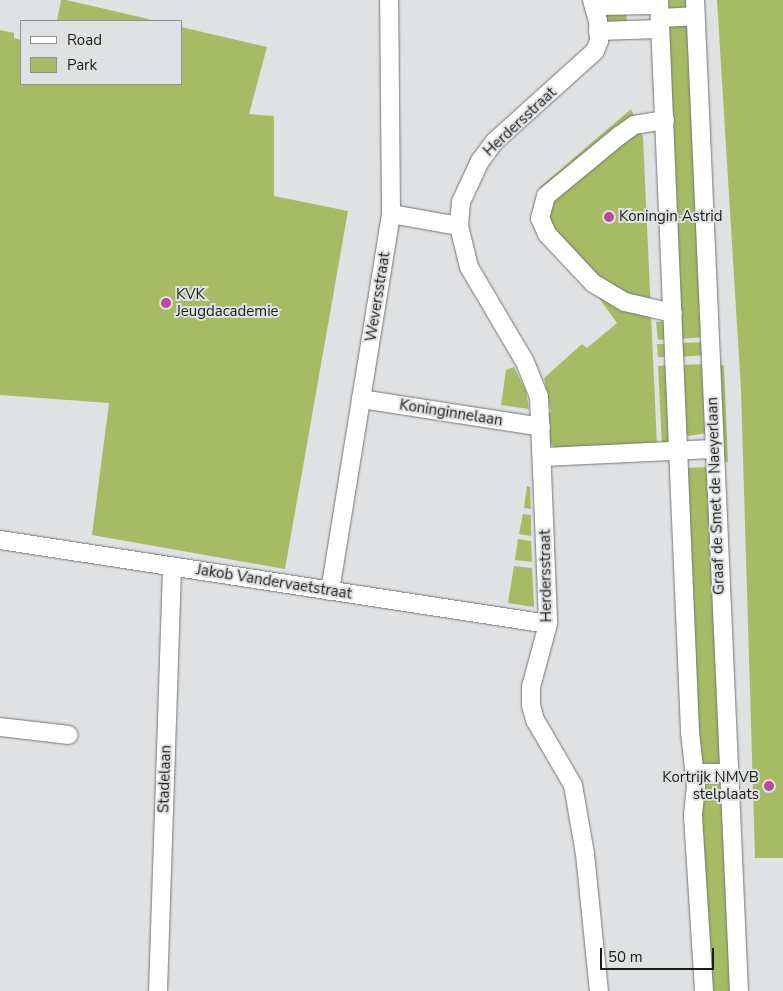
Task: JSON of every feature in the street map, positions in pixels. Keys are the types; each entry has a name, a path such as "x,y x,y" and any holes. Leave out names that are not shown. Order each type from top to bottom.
{"street":[{"name":"Weversstraat","path":"330,591 391,214 389,0"},
{"name":"Herdersstraat","path":"599,991 586,862 573,785 535,720 531,704 531,688 548,624 542,427 537,390 525,362 469,267 459,226 461,202 480,160 495,141 585,63 595,51 598,30 593,3 660,13"},
{"path":"598,30 660,13 695,8"},
{"name":"Graaf de Smet de Naeyerlaan","path":"695,8 739,991"},
{"path":"660,13 690,732 696,773 693,816 704,991"},
{"path":"665,120 640,123 624,132 546,196 540,218 547,234 593,283 625,302 673,313"},
{"path":"391,214 459,226"},
{"name":"Koninginnelaan","path":"361,399 542,427"},
{"path":"543,457 714,449"},
{"name":"Jakob Vandervaetstraat","path":"0,540 548,624"},
{"name":"Stadelaan","path":"158,991 172,567"},
{"path":"0,727 69,735"},
{"path":"696,773 729,773"}],"green space":[{"path":"61,0 66,0 153,20 57,20"},
{"path":"663,0 691,0 686,7 671,9"},
{"path":"717,0 783,0 783,858 755,858 741,390"},
{"path":"626,12 627,24 608,24 605,21 606,15"},
{"path":"683,24 690,27 706,337 678,339 668,26"},
{"name":"KVK Jeugdacademie","path":"182,27 267,47 249,114 274,116 274,196 348,211 285,569 92,535 109,403 0,395 0,30 14,33 14,38 20,40 20,85 182,85"},
{"path":"631,109 643,137 657,446 558,450 549,443 547,413 551,412 544,378 582,344 587,348 617,323 575,265 538,202 540,187"},
{"path":"669,321 669,339 658,340 656,322"},
{"path":"706,342 706,355 679,357 679,343"},
{"path":"657,344 670,344 670,357 658,357"},
{"path":"715,363 724,366 728,462 720,462"},
{"path":"707,364 706,433 689,436 684,432 680,365"},
{"path":"671,365 671,440 662,445 658,366"},
{"path":"514,367 526,391 529,409 501,405 506,370"},
{"path":"711,467 723,760 718,764 699,763 684,468"},
{"path":"527,486 530,487 531,509 524,508"},
{"path":"523,514 531,515 531,536 519,534"},
{"path":"518,539 531,541 532,562 515,560"},
{"path":"514,566 532,568 534,607 508,603"},
{"path":"716,781 721,783 734,991 706,991 700,785"}],"place":[{"name":"Koningin Astrid","path":"609,217"},
{"name":"KVK Jeugdacademie","path":"166,303"},
{"name":"Kortrijk NMVB stelplaats","path":"769,786"}]}
